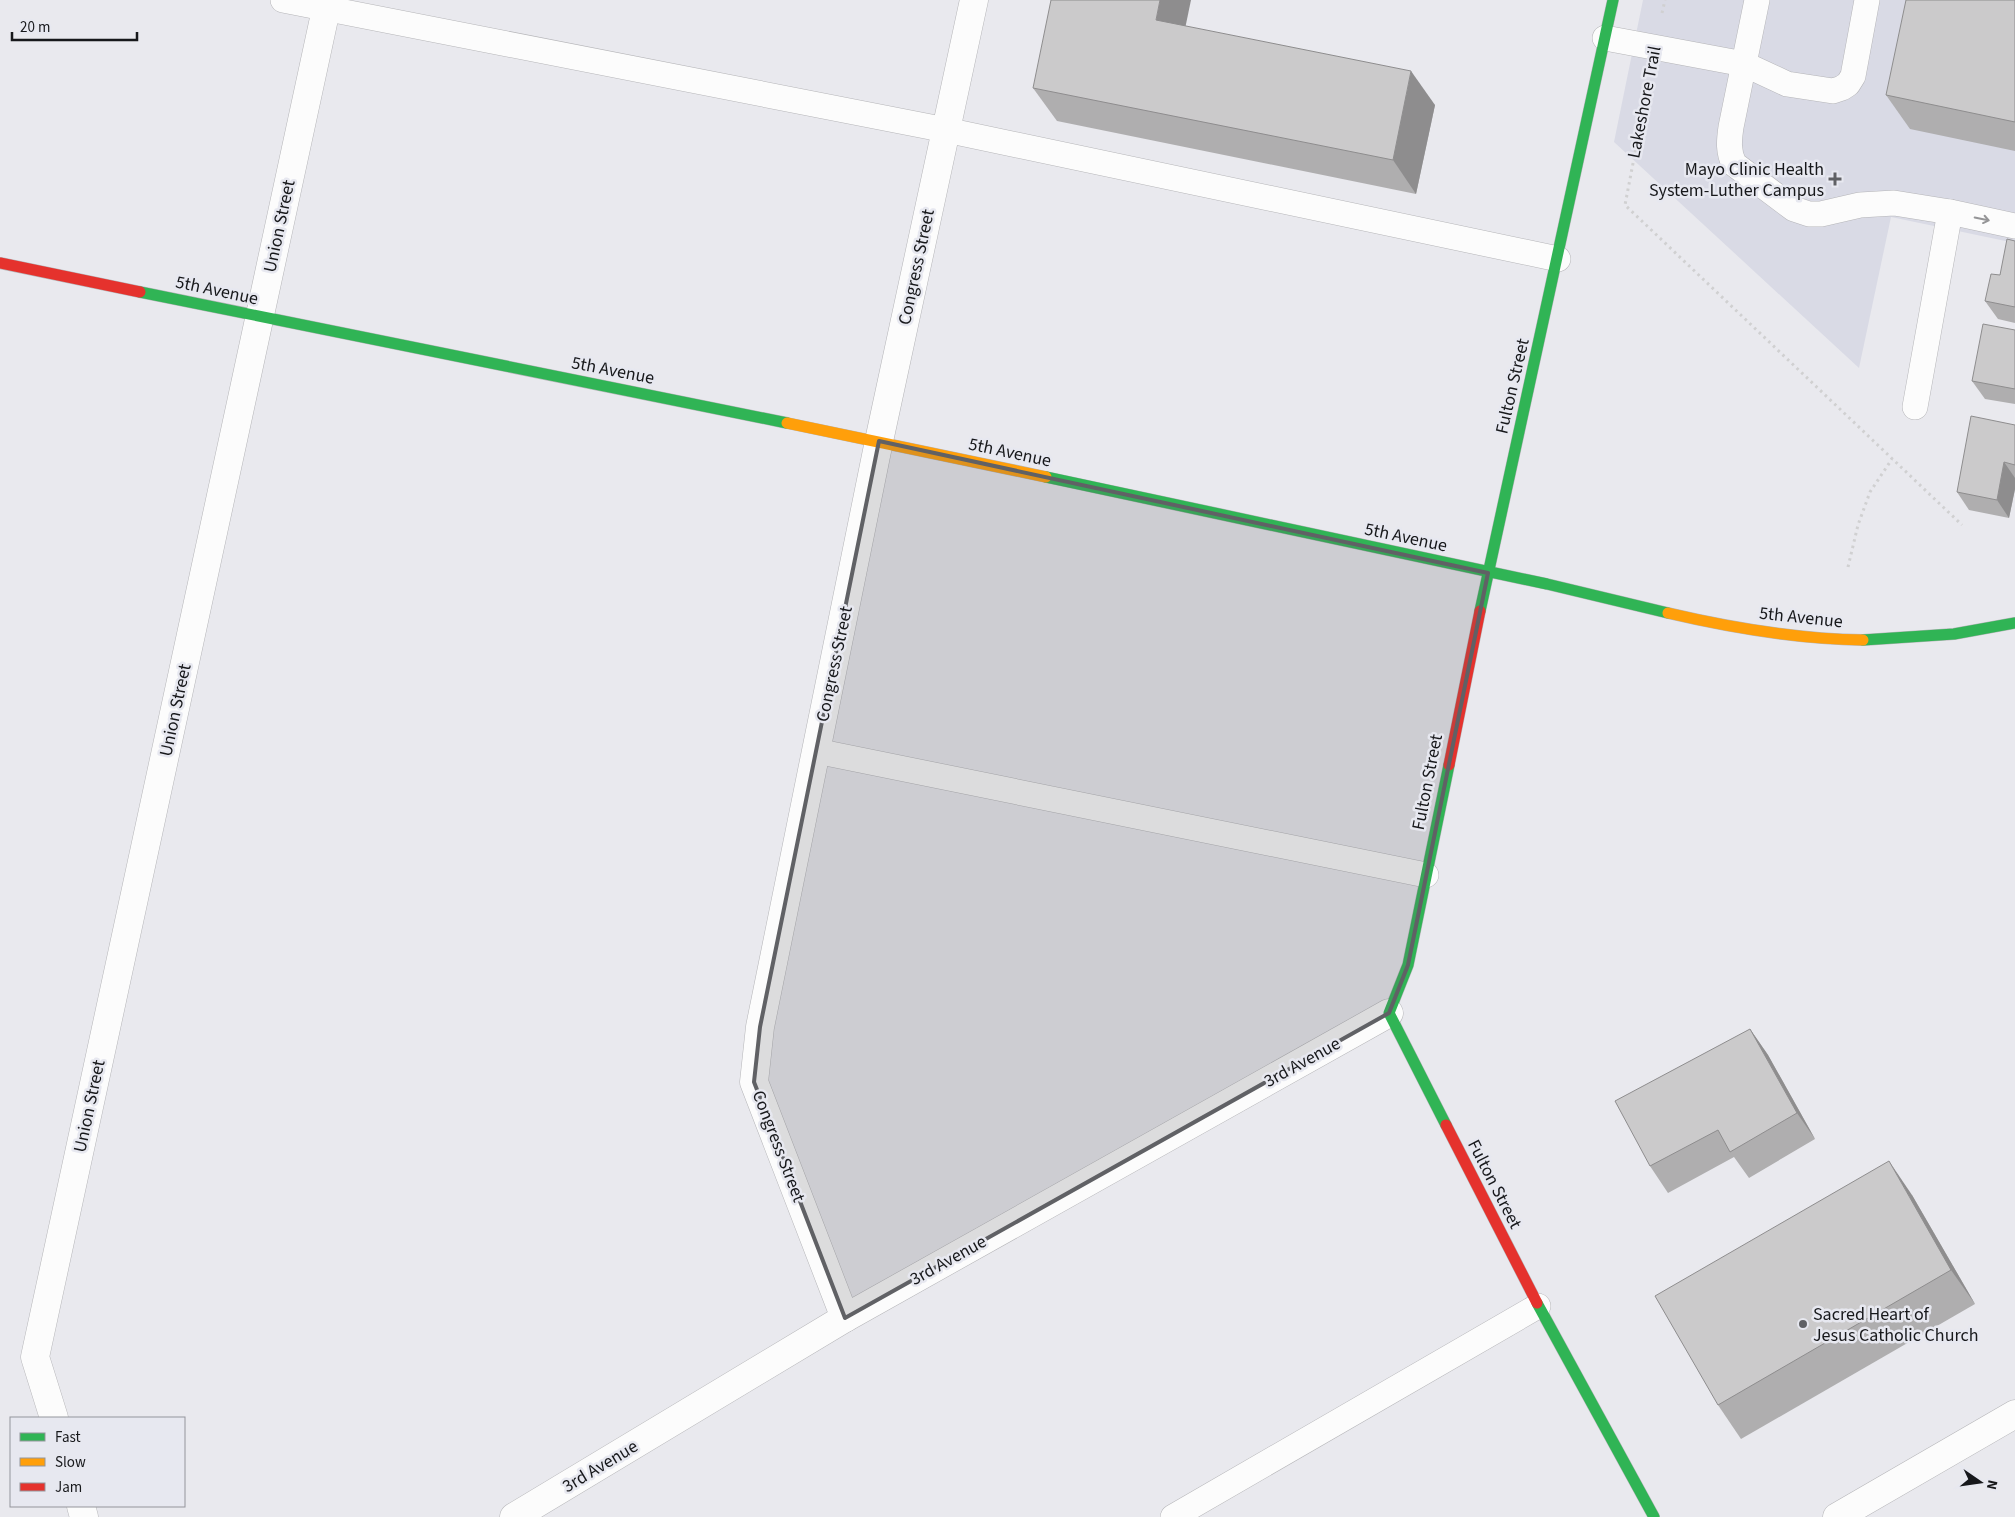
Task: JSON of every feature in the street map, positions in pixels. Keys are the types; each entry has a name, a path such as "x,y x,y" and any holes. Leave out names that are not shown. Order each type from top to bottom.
{"main road":[{"name":"Fulton Street","path":"1613,0 1558,259 1488,572 1408,965 1389,1013 1538,1306 1654,1517"},
{"name":"5th Avenue","path":"0,262 260,317 879,441 1548,584 1709,622 1789,635 1880,640 1928,637 2015,622"}],"street":[{"name":"Congress Street","path":"845,1318 754,1082 760,1027 879,441 974,0"},
{"name":"Union Street","path":"54,1417 35,1356 327,4"},
{"name":"3rd Avenue","path":"514,1517 845,1318 1389,1013"},
{"path":"1837,1517 2015,1414"}],"lane":[{"path":"283,0 327,4 946,130 1558,259"},
{"path":"1757,0 1730,127 1728,142 1734,164 1794,209 1809,214 1821,214 1860,205 1894,203 1950,212 2015,226"},
{"path":"1605,38 1744,64 1787,84 1833,91 1848,84 1853,76 1868,0"},
{"path":"1914,407 1950,212"},
{"path":"816,751 1426,876"},
{"path":"1173,1517 1538,1306"}],"path":[{"name":"Lakeshore Trail","path":"1665,0 1625,205 1892,459"},
{"path":"1848,568 1858,525 1870,492 1892,459 1962,525"}],"highlighted area":[{"path":"879,441 1488,573 1408,965 1389,1013 845,1318 754,1082 760,1027"}],"shaded area":[{"name":"Mayo Clinic Health System-Luther Campus","path":"1643,0 2015,0 2015,243 1891,217 1859,368 1614,142"}],"building":[{"path":"1051,0 1160,0 1156,20 1411,71 1393,160 1033,88"},
{"path":"1906,0 2015,0 2015,122 1886,95"},
{"path":"2007,239 2015,241 2015,307 1985,301 1991,274 2000,275"},
{"path":"1983,324 2015,330 2015,389 1972,381"},
{"path":"1971,416 2015,425 2015,465 2004,462 1997,500 1957,492"},
{"path":"1750,1029 1797,1113 1730,1152 1718,1130 1650,1166 1615,1101"},
{"path":"1889,1161 1951,1270 1718,1405 1655,1296"}],"traffic: fast":[{"path":"1480,611 1613,0"},
{"path":"140,292 787,423"},
{"path":"1046,477 1547,584 1668,613"},
{"path":"1863,640 1954,634 2015,623"},
{"path":"1446,1125 1389,1013 1408,965 1449,765"},
{"path":"1537,1303 1654,1517"}],"traffic: slow":[{"path":"787,423 1046,477"},
{"path":"1668,613 1765,632 1863,640"}],"traffic: jam":[{"path":"0,263 140,292"},
{"path":"1449,765 1480,611"},
{"path":"1446,1125 1537,1303"}],"place":[{"name":"Mayo Clinic Health System-Luther Campus","path":"1835,179"},
{"name":"Sacred Heart of Jesus Catholic Church","path":"1803,1324"}]}
